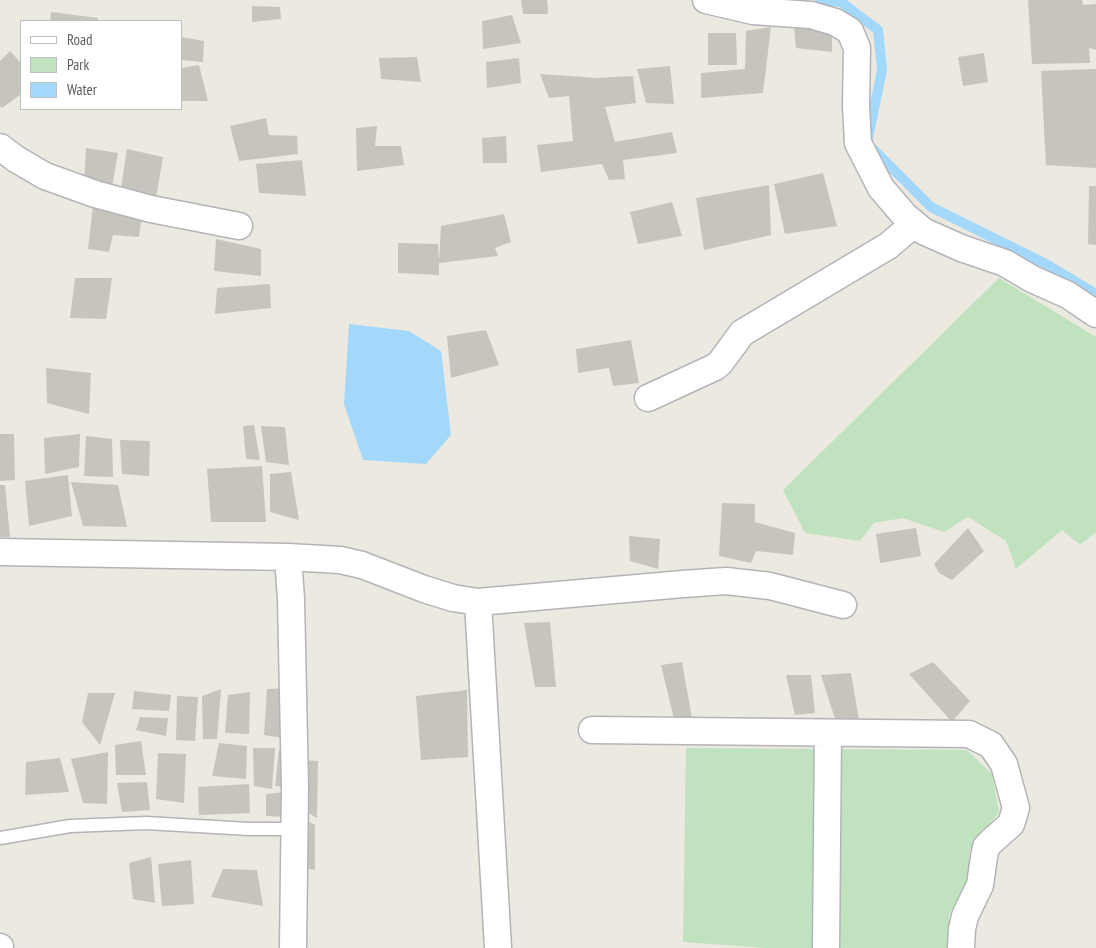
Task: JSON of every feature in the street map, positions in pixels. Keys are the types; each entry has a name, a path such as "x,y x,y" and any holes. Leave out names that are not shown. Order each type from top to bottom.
{"street":[{"path":"706,0 753,10 811,15 834,22 850,31 857,48 856,106 858,143 881,188 905,216 922,231 961,248 1005,263 1032,279 1068,295 1096,314"},
{"path":"0,147 45,176 95,194 151,209 239,226"},
{"path":"648,398 715,367 742,333 888,246 914,224"},
{"path":"0,552 288,557 340,560 362,565 453,598 478,602 726,581 770,586 843,605"},
{"path":"288,557 291,599 295,777 293,948"},
{"path":"478,602 498,948"},
{"path":"592,730 969,734 991,744 1004,764 1016,808 1011,824 986,847 980,886 965,916 961,948"},
{"path":"826,948 828,733"}],"lane":[{"path":"0,838 70,826 146,823 249,829 294,829"}],"green space":[{"path":"999,278 1096,337 1096,532 1080,545 1062,530 1016,569 1006,541 968,517 944,532 903,518 874,523 860,541 805,533 783,490"},
{"path":"686,748 967,750 992,774 999,812 969,851 971,878 949,914 948,948 767,948 683,942"}],"water":[{"path":"349,324 409,331 441,351 451,435 426,464 363,460 344,404"}],"building":[{"path":"521,0 547,0 548,14 523,14"},
{"path":"1028,0 1082,0 1083,5 1096,4 1096,50 1089,48 1090,63 1032,64"},
{"path":"252,6 280,7 281,19 252,22"},
{"path":"51,12 98,18 98,20 50,20"},
{"path":"512,15 521,43 483,49 482,21"},
{"path":"794,26 832,28 832,52 796,48"},
{"path":"771,27 763,93 701,98 701,73 745,69 746,31"},
{"path":"708,33 736,33 737,65 708,65"},
{"path":"182,37 204,41 203,62 182,60"},
{"path":"10,51 20,62 20,95 2,108 0,106 0,61"},
{"path":"984,53 988,82 963,86 958,57"},
{"path":"417,57 421,82 381,79 379,58"},
{"path":"519,58 521,83 487,88 486,62"},
{"path":"199,65 208,101 182,101 182,68"},
{"path":"670,66 674,104 646,103 637,69"},
{"path":"1096,69 1096,168 1046,165 1041,71"},
{"path":"540,74 598,78 633,76 636,103 605,107 615,142 672,132 677,153 623,160 625,179 609,180 602,164 541,172 537,145 573,141 569,96 549,98"},
{"path":"266,118 269,135 297,136 298,154 239,161 230,126"},
{"path":"377,126 375,146 401,146 404,165 357,171 356,128"},
{"path":"506,136 507,163 483,163 482,138"},
{"path":"86,148 118,153 112,187 84,182"},
{"path":"127,149 163,157 156,198 121,188"},
{"path":"302,160 306,196 259,193 256,164"},
{"path":"823,173 837,226 785,234 774,184"},
{"path":"769,185 771,235 704,250 696,198"},
{"path":"1089,186 1096,186 1096,245 1088,244"},
{"path":"672,202 682,236 638,244 630,212"},
{"path":"93,206 142,216 139,237 113,235 109,252 88,249"},
{"path":"504,214 511,242 495,248 498,256 439,263 439,275 398,273 398,243 438,244 439,261 441,226"},
{"path":"216,239 261,249 261,276 214,271"},
{"path":"75,278 112,278 106,319 70,318"},
{"path":"270,284 271,308 215,314 217,288"},
{"path":"486,330 499,365 451,378 447,336"},
{"path":"631,340 639,383 613,386 609,368 578,373 576,349"},
{"path":"46,368 91,373 89,414 47,403"},
{"path":"254,425 260,460 246,459 243,426"},
{"path":"261,426 285,427 289,465 266,462"},
{"path":"0,434 14,434 15,480 0,481"},
{"path":"80,434 79,467 45,474 44,438"},
{"path":"86,436 112,439 113,477 84,476"},
{"path":"120,440 150,441 149,476 122,474"},
{"path":"262,466 266,522 211,522 207,469"},
{"path":"291,472 299,520 270,512 270,474"},
{"path":"68,475 72,516 29,526 25,481"},
{"path":"71,482 118,485 127,527 83,526"},
{"path":"0,485 5,485 10,537 0,537"},
{"path":"722,503 755,504 755,522 795,533 793,555 756,551 751,563 719,556"},
{"path":"916,528 921,556 880,563 876,534"},
{"path":"968,528 984,551 952,580 939,573 934,564"},
{"path":"629,536 660,539 658,569 630,561"},
{"path":"550,622 556,687 535,687 524,623"},
{"path":"682,662 692,718 674,719 661,665"},
{"path":"933,662 970,701 952,722 909,674"},
{"path":"851,673 859,720 836,722 821,675"},
{"path":"786,675 811,675 815,713 795,715"},
{"path":"287,688 289,739 264,735 267,689"},
{"path":"221,689 217,739 203,739 202,696"},
{"path":"467,690 468,757 421,760 416,696"},
{"path":"134,691 171,695 169,711 132,709"},
{"path":"250,692 249,734 225,733 228,695"},
{"path":"88,693 115,693 100,745 82,722"},
{"path":"177,696 198,697 195,741 176,740"},
{"path":"140,717 168,718 166,736 136,730"},
{"path":"141,741 146,775 116,775 115,745"},
{"path":"219,743 247,746 246,779 212,776"},
{"path":"253,748 275,748 272,789 254,786"},
{"path":"279,750 283,750 288,787 275,786"},
{"path":"108,752 107,804 83,803 71,759"},
{"path":"158,753 186,754 184,803 156,799"},
{"path":"60,758 69,792 25,795 26,762"},
{"path":"303,760 318,761 317,818 300,808"},
{"path":"147,782 150,810 122,812 117,783"},
{"path":"249,784 250,813 199,815 198,787"},
{"path":"285,792 286,817 266,816 266,794"},
{"path":"300,816 315,825 315,870 299,867"},
{"path":"151,857 155,903 133,899 129,863"},
{"path":"191,860 194,904 162,906 158,864"},
{"path":"223,869 257,870 263,906 211,897"}],"waterway":[{"path":"820,0 841,2 878,30 882,70 867,143 931,207 1046,264 1096,294"}]}
